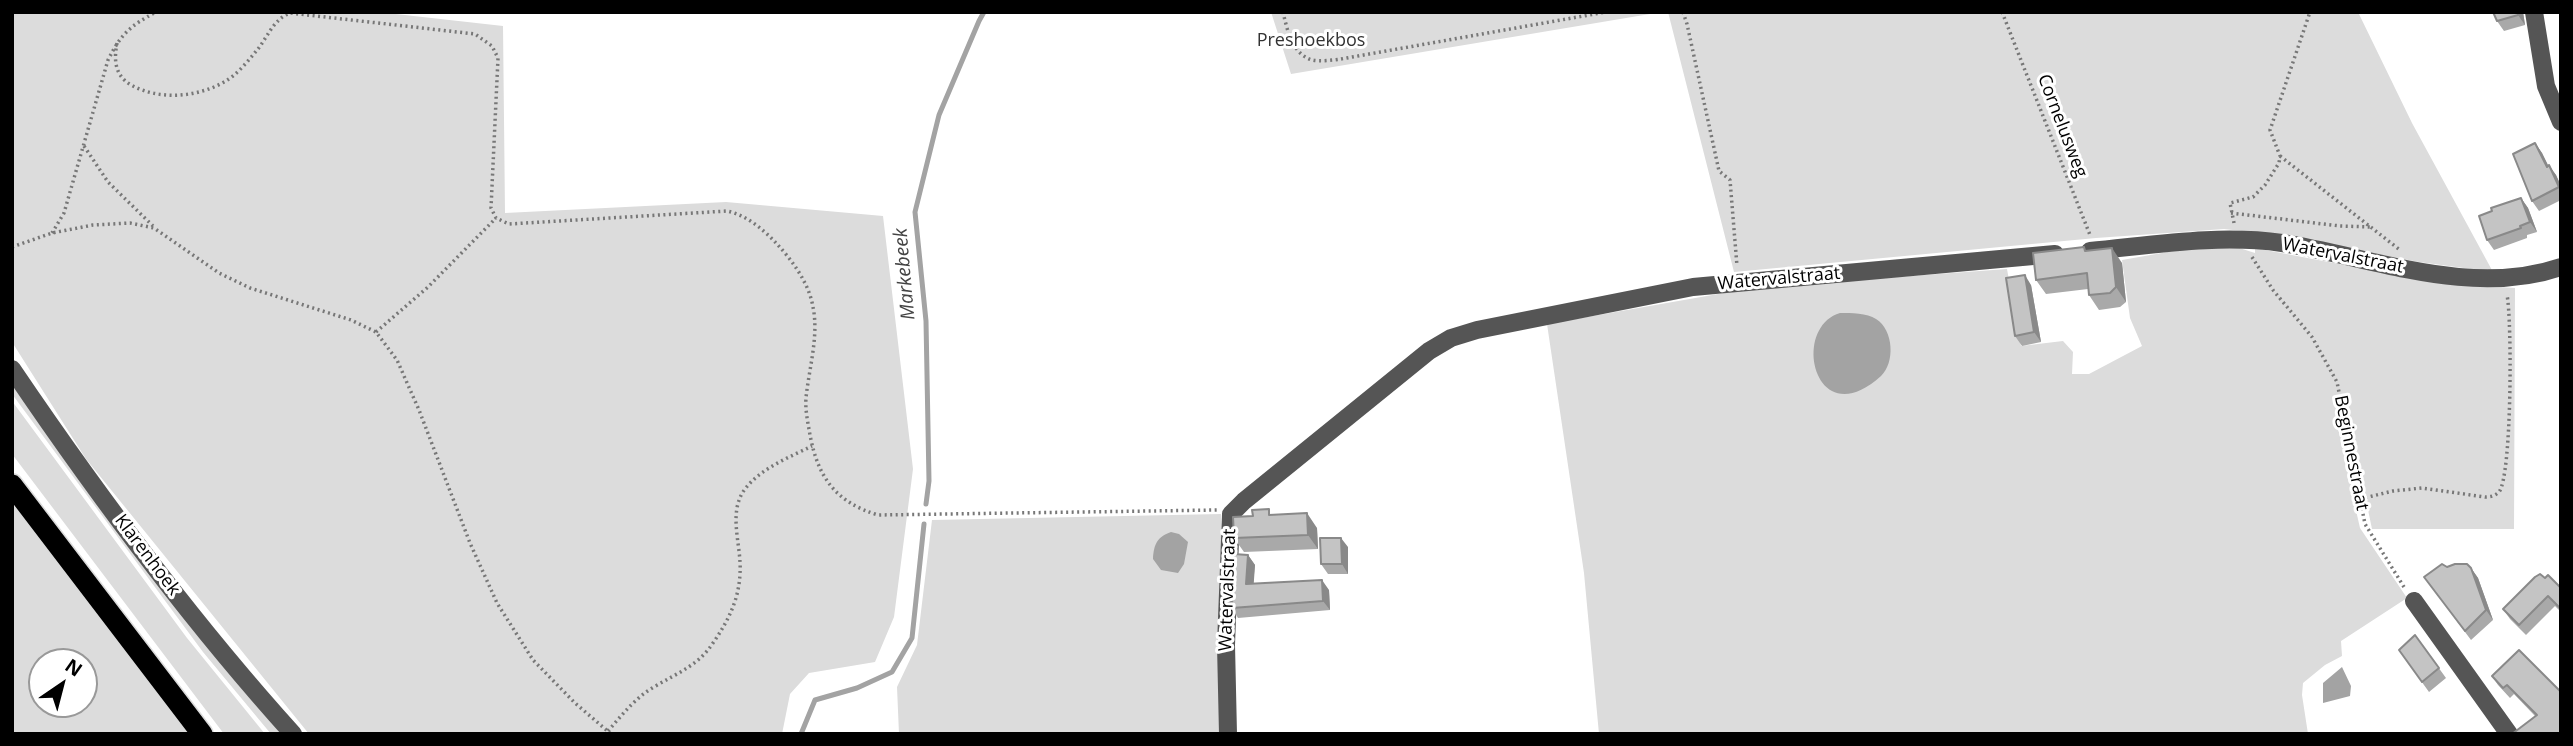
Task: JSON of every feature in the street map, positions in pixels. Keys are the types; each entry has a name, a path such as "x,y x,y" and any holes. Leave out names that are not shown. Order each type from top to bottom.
{"highway":[{"path":"12,485 202,734"}],"street":[{"path":"2533,12 2546,86 2561,122"},
{"name":"Watervalstraat","path":"1228,734 1226,685 1231,514 1244,500 1419,360 1451,338 1477,330 1640,297 1738,282 2220,239 2282,244 2478,278 2523,276 2561,267"},
{"name":"Klarenhoek","path":"12,369 215,645 293,734"},
{"path":"2414,601 2508,734"}],"path":[{"path":"52,233 64,213 108,60 117,43 132,25 156,12"},
{"path":"1283,12 1288,33 1298,51 1312,60 1341,60 1606,12"},
{"path":"1683,12 1688,23 1719,171 1730,180 1738,282"},
{"name":"Cornelusweg","path":"2002,12 2095,250"},
{"path":"2310,12 2270,130 2280,156 2279,163 2265,186 2253,197 2230,203 2231,213 2371,227"},
{"path":"117,43 114,62 123,80 152,93 168,95 204,90 224,82 250,58 281,17 289,13 475,34 492,46 498,58 491,208 496,218 509,224 727,211 751,222 769,236 791,261 813,304 813,338 805,400 812,446 818,468 829,485 852,505 878,515 1220,510 1231,514"},
{"path":"84,146 108,182 154,228 219,273 250,288 351,320 376,332 403,372 470,543 497,603 533,660 609,733 633,702 654,686 686,671 702,659 712,645 734,606 739,588 741,571 736,516 738,501 746,488 761,475 812,446"},
{"path":"2280,156 2407,256 2415,269"},
{"name":"Beginnestraat","path":"2231,213 2273,290 2312,337 2337,382 2365,524 2386,561 2414,601"},
{"path":"376,332 428,287 496,218"},
{"path":"12,247 52,233 93,225 130,223 154,228"},
{"path":"2360,499 2422,488 2485,497 2493,497 2499,493 2505,474 2511,379 2508,302 2503,278"}],"green space":[{"path":"12,12 378,12 503,26 505,213 726,202 883,216 913,469 894,617 875,662 809,673 790,694 782,734 309,734 86,459 12,342"},
{"name":"Preshoekbos","path":"1271,12 1662,12 1291,74"},
{"path":"1668,12 2358,12 2412,123 2493,272 2419,262 2277,235 2224,229 2096,238 1734,272"},
{"path":"2233,246 2255,253 2255,248 2439,283 2515,288 2514,529 2372,529 2367,505 2355,506 2360,528 2407,598 2341,641 2342,656 2325,665 2303,683 2302,695 2308,734 1599,734 1584,573 1547,324 1758,287 2007,269 2021,346 2063,341 2073,352 2072,374 2089,374 2142,346 2130,318 2122,260 2196,247"},
{"path":"12,378 286,734 271,734 203,652 12,394"},
{"path":"12,401 187,638 265,734 224,734 12,454"},
{"path":"12,500 192,734 12,734"},
{"path":"1221,514 1223,734 899,734 897,687 917,645 932,520"}],"shaded area":[{"path":"1840,313 1864,314 1882,324 1889,338 1890,355 1886,370 1881,376 1858,391 1840,394 1826,386 1817,373 1814,355 1816,338 1825,322"},
{"path":"1171,532 1179,534 1188,542 1184,564 1178,573 1161,570 1153,559 1157,542"},
{"path":"2342,667 2351,686 2350,696 2323,703 2323,683"}],"building":[{"path":"2493,12 2517,12 2518,15 2497,21"},
{"path":"2535,143 2559,187 2532,201 2513,154"},
{"path":"2521,198 2530,222 2487,240 2479,216 2492,211 2491,208"},
{"path":"2084,247 2085,251 2112,248 2116,287 2110,293 2089,295 2087,273 2036,280 2033,253"},
{"path":"2025,275 2034,332 2015,336 2006,278"},
{"path":"1269,509 1269,515 1307,513 1308,535 1234,538 1233,517 1253,516 1252,510"},
{"path":"1320,538 1341,538 1342,564 1321,564"},
{"path":"1234,554 1248,555 1246,584 1322,580 1323,601 1232,608"},
{"path":"2442,564 2447,567 2467,564 2471,568 2486,610 2465,631 2424,577"},
{"path":"2540,574 2545,578 2548,575 2561,588 2561,609 2548,596 2519,625 2503,609"},
{"path":"2415,635 2439,668 2422,682 2399,650"},
{"path":"2519,650 2561,692 2561,734 2512,734 2537,715 2507,685 2503,688 2492,676"}],"waterway":[{"name":"Markebeek","path":"926,504 929,481 926,321 915,212 939,115 984,12"},
{"name":"Markebeek","path":"801,734 815,700 857,688 892,672 912,638 924,524"}]}
